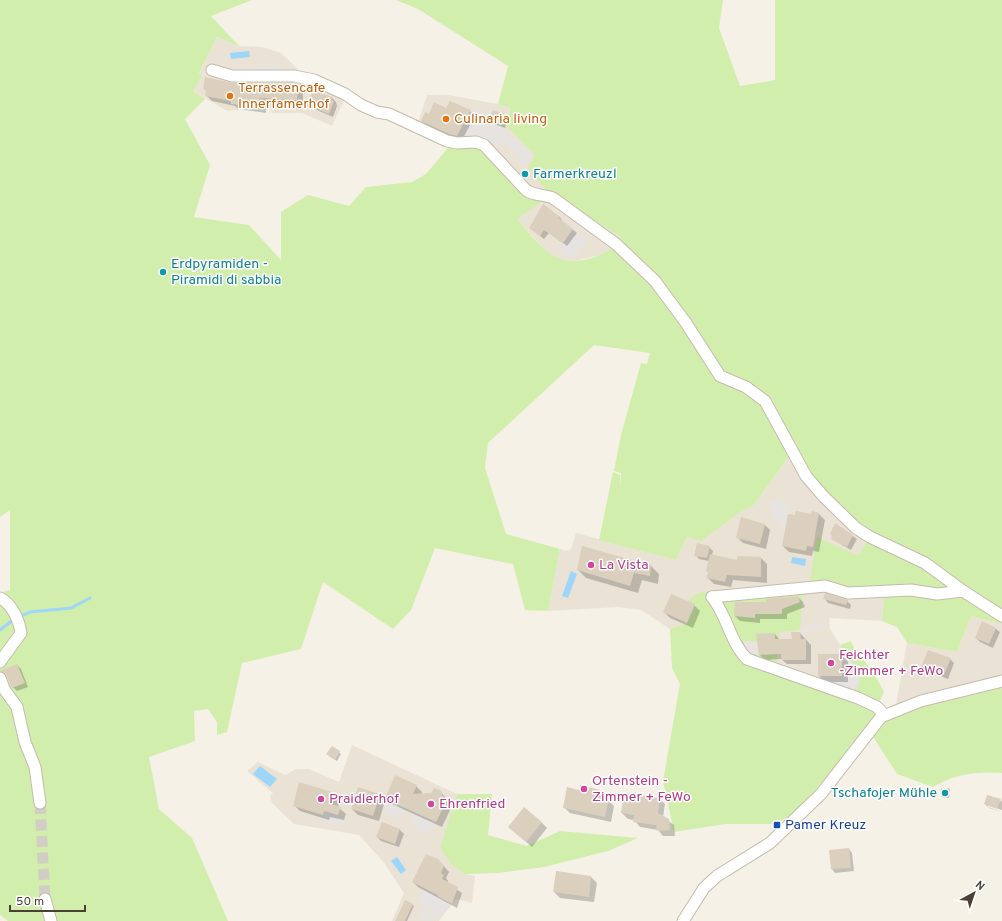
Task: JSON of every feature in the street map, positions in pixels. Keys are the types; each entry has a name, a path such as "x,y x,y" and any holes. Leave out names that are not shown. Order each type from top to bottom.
{"street":[{"path":"212,70 232,76 294,76 314,80 345,94 360,105 377,112 389,114 447,141 457,143 476,142 484,145 518,184 532,194 543,194 553,198 628,253 655,281 686,323 720,376 746,387 765,401 806,476 824,497 856,528 870,537 925,563 963,591 1002,616"},
{"path":"881,717 881,711 877,707 858,698 747,659 738,648 720,609 712,597 825,586 848,592 911,590 937,594 963,591"},
{"path":"0,598 7,601 13,610 21,633 0,662"},
{"path":"0,678 4,689 17,707 25,742 35,767 40,803"},
{"path":"683,921 704,888 717,876 770,843 821,794 881,717 921,701 1002,681"},
{"path":"45,900 51,921"}],"shaded area":[{"path":"217,37 239,46 262,47 281,53 303,74 348,92 332,126 302,113 272,113 269,107 227,111 193,91 202,76 199,73"},
{"path":"278,65 279,76 274,80 272,88 261,83 232,81 234,70"},
{"path":"427,95 448,95 498,104 511,109 505,125 535,155 548,192 621,237 613,248 604,254 575,261 561,261 546,251 517,219 518,184 416,129"},
{"path":"471,109 492,112 489,121 501,125 507,130 505,132 515,140 516,139 532,155 527,165 521,164 517,151 511,150 506,143 502,141 498,150 490,141 483,138 459,136"},
{"path":"573,229 588,239 575,258 559,250"},
{"path":"792,452 870,537 858,556 885,591 882,621 829,618 830,629 847,656 861,671 858,698 785,672 698,595 693,596 695,604 687,623 670,629 641,610 618,607 548,611 560,549 566,551 571,549 576,533 676,560 687,537 753,506"},
{"path":"781,500 785,505 790,506 786,527 781,526 780,521 775,520 769,503"},
{"path":"971,616 1002,624 1002,681 895,710 907,643 957,652"},
{"path":"821,621 824,626 799,636 798,630"},
{"path":"744,641 758,642 759,655 744,652"},
{"path":"842,656 847,657 861,671 857,690 824,681 824,676 842,676"},
{"path":"352,745 457,794 440,847 465,874 475,876 472,903 456,899 439,921 392,921 404,893 385,864 359,835 294,824 272,803 270,796 273,793 247,771 258,762 285,775 296,769 309,769 339,782"},
{"path":"385,799 407,808 400,819 383,811"},
{"path":"414,807 436,822 427,836 414,827 412,822"},
{"path":"324,811 345,817 343,826 320,821"},
{"path":"424,888 452,904 438,918 434,916 431,921 420,920 420,907 429,914 433,911 418,902"}],"green space":[{"path":"0,0 252,0 211,16 239,46 217,37 199,73 202,76 193,91 205,99 185,119 210,165 194,217 249,225 281,260 281,212 308,195 349,206 366,187 412,182 426,174 452,143 476,143 544,200 517,219 548,252 557,258 579,261 592,258 612,248 621,237 548,192 528,168 535,155 505,125 511,109 498,104 508,66 418,9 396,0 723,0 719,28 740,86 775,80 775,0 1002,0 1002,624 971,616 957,652 907,643 897,627 882,621 885,591 809,587 817,537 858,556 870,537 856,528 792,452 753,506 739,513 701,541 687,537 676,560 599,540 613,472 620,475 620,488 621,473 614,471 621,435 641,363 647,364 650,353 594,345 488,443 485,468 506,534 560,549 548,611 525,610 513,564 435,548 411,610 393,629 323,582 301,649 242,663 227,732 217,735 217,722 208,709 194,711 195,741 149,757 159,809 192,838 228,921 8,921 0,915 0,593 10,590 10,510 0,517"},
{"path":"803,588 800,630 779,632 776,669 858,698 857,690 861,671 847,657 840,645 851,641 856,652 873,671 884,692 877,707 881,711 1002,681 1002,773 966,774 949,779 933,787 897,774 870,732 867,732 795,813 776,824 725,824 674,832 663,781 680,684 672,668 670,629 687,623 695,605 688,601 693,596 705,591 712,597"},
{"path":"457,794 492,794 488,835 527,846 560,831 638,838 608,851 544,867 498,873 465,874 450,863 440,847"}],"water":[{"path":"249,51 250,57 231,59 230,53"},
{"path":"792,557 806,559 805,566 791,563"},
{"path":"571,571 577,574 568,598 562,596"},
{"path":"260,766 277,779 270,787 253,774"},
{"path":"397,857 406,870 401,874 391,861"}],"building":[{"path":"205,77 232,83 298,84 297,100 260,98 260,107 231,104 231,101 205,96 206,90 203,89"},
{"path":"313,90 332,97 331,100 334,101 329,114 307,105"},
{"path":"450,101 471,110 457,136 449,134 421,121 425,112 429,114 434,102 446,108"},
{"path":"493,110 505,114 501,125 489,121"},
{"path":"543,204 573,229 563,243 544,230 540,236 529,228"},
{"path":"796,511 811,514 812,511 819,513 813,547 807,546 806,551 782,546 788,514 795,515"},
{"path":"741,517 765,524 760,544 736,538"},
{"path":"835,523 853,535 847,547 831,539 832,536 830,534"},
{"path":"697,543 710,546 707,558 694,556"},
{"path":"582,546 651,565 650,576 634,573 630,586 577,570"},
{"path":"710,554 737,560 737,556 761,557 761,577 727,575 725,582 706,578"},
{"path":"825,593 848,600 846,605 823,599"},
{"path":"671,594 695,604 687,623 663,612"},
{"path":"798,596 800,602 782,609 782,614 755,614 755,618 734,616 735,602 766,602 766,599"},
{"path":"982,621 996,628 989,644 975,638"},
{"path":"791,632 800,632 801,639 806,639 806,660 781,660 781,654 759,655 756,634 775,633 775,639 792,639"},
{"path":"928,650 951,658 944,675 921,667"},
{"path":"818,654 842,654 842,676 818,676"},
{"path":"17,664 25,683 12,688 6,675 0,671"},
{"path":"332,746 340,751 335,760 326,754"},
{"path":"395,775 417,785 413,794 431,793 434,788 440,790 446,802 436,822 385,799"},
{"path":"299,782 332,792 331,796 334,796 331,804 341,807 338,815 324,811 323,815 293,806"},
{"path":"580,785 600,790 598,797 609,799 605,817 563,808 567,787 579,790"},
{"path":"358,787 380,794 373,816 351,809"},
{"name":"Tschafojer Mühle","path":"950,788 950,796 941,797 941,789"},
{"path":"624,793 660,798 658,813 669,819 670,830 657,831 656,825 633,822 634,815 621,813"},
{"path":"987,795 1001,799 997,809 984,804"},
{"path":"524,807 542,822 526,842 508,827"},
{"path":"382,822 400,829 395,844 376,837"},
{"path":"849,848 851,868 831,869 829,850"},
{"path":"426,854 438,859 444,866 441,873 444,875 442,879 458,887 452,904 412,882"},
{"path":"556,871 591,876 589,897 553,892"},
{"path":"405,900 413,904 405,921 395,921"}],"waterway":[{"path":"19,617 30,612 71,608 90,598"},
{"path":"0,630 14,619"}],"tunnel":[{"path":"40,803 45,899"}],"place":[{"name":"Terrassencafe Innerfamerhof","path":"230,96"},
{"name":"Culinaria living","path":"446,119"},
{"name":"Farmerkreuzl","path":"525,174"},
{"name":"Erdpyramiden - Piramidi di sabbia","path":"163,272"},
{"name":"La Vista","path":"591,565"},
{"name":"Feichter -Zimmer + FeWo","path":"831,663"},
{"name":"Ortenstein - Zimmer + FeWo","path":"584,789"},
{"name":"Tschafojer Mühle","path":"945,793"},
{"name":"Praidlerhof","path":"321,799"},
{"name":"Ehrenfried","path":"431,804"},
{"name":"Pamer Kreuz","path":"777,825"}]}
